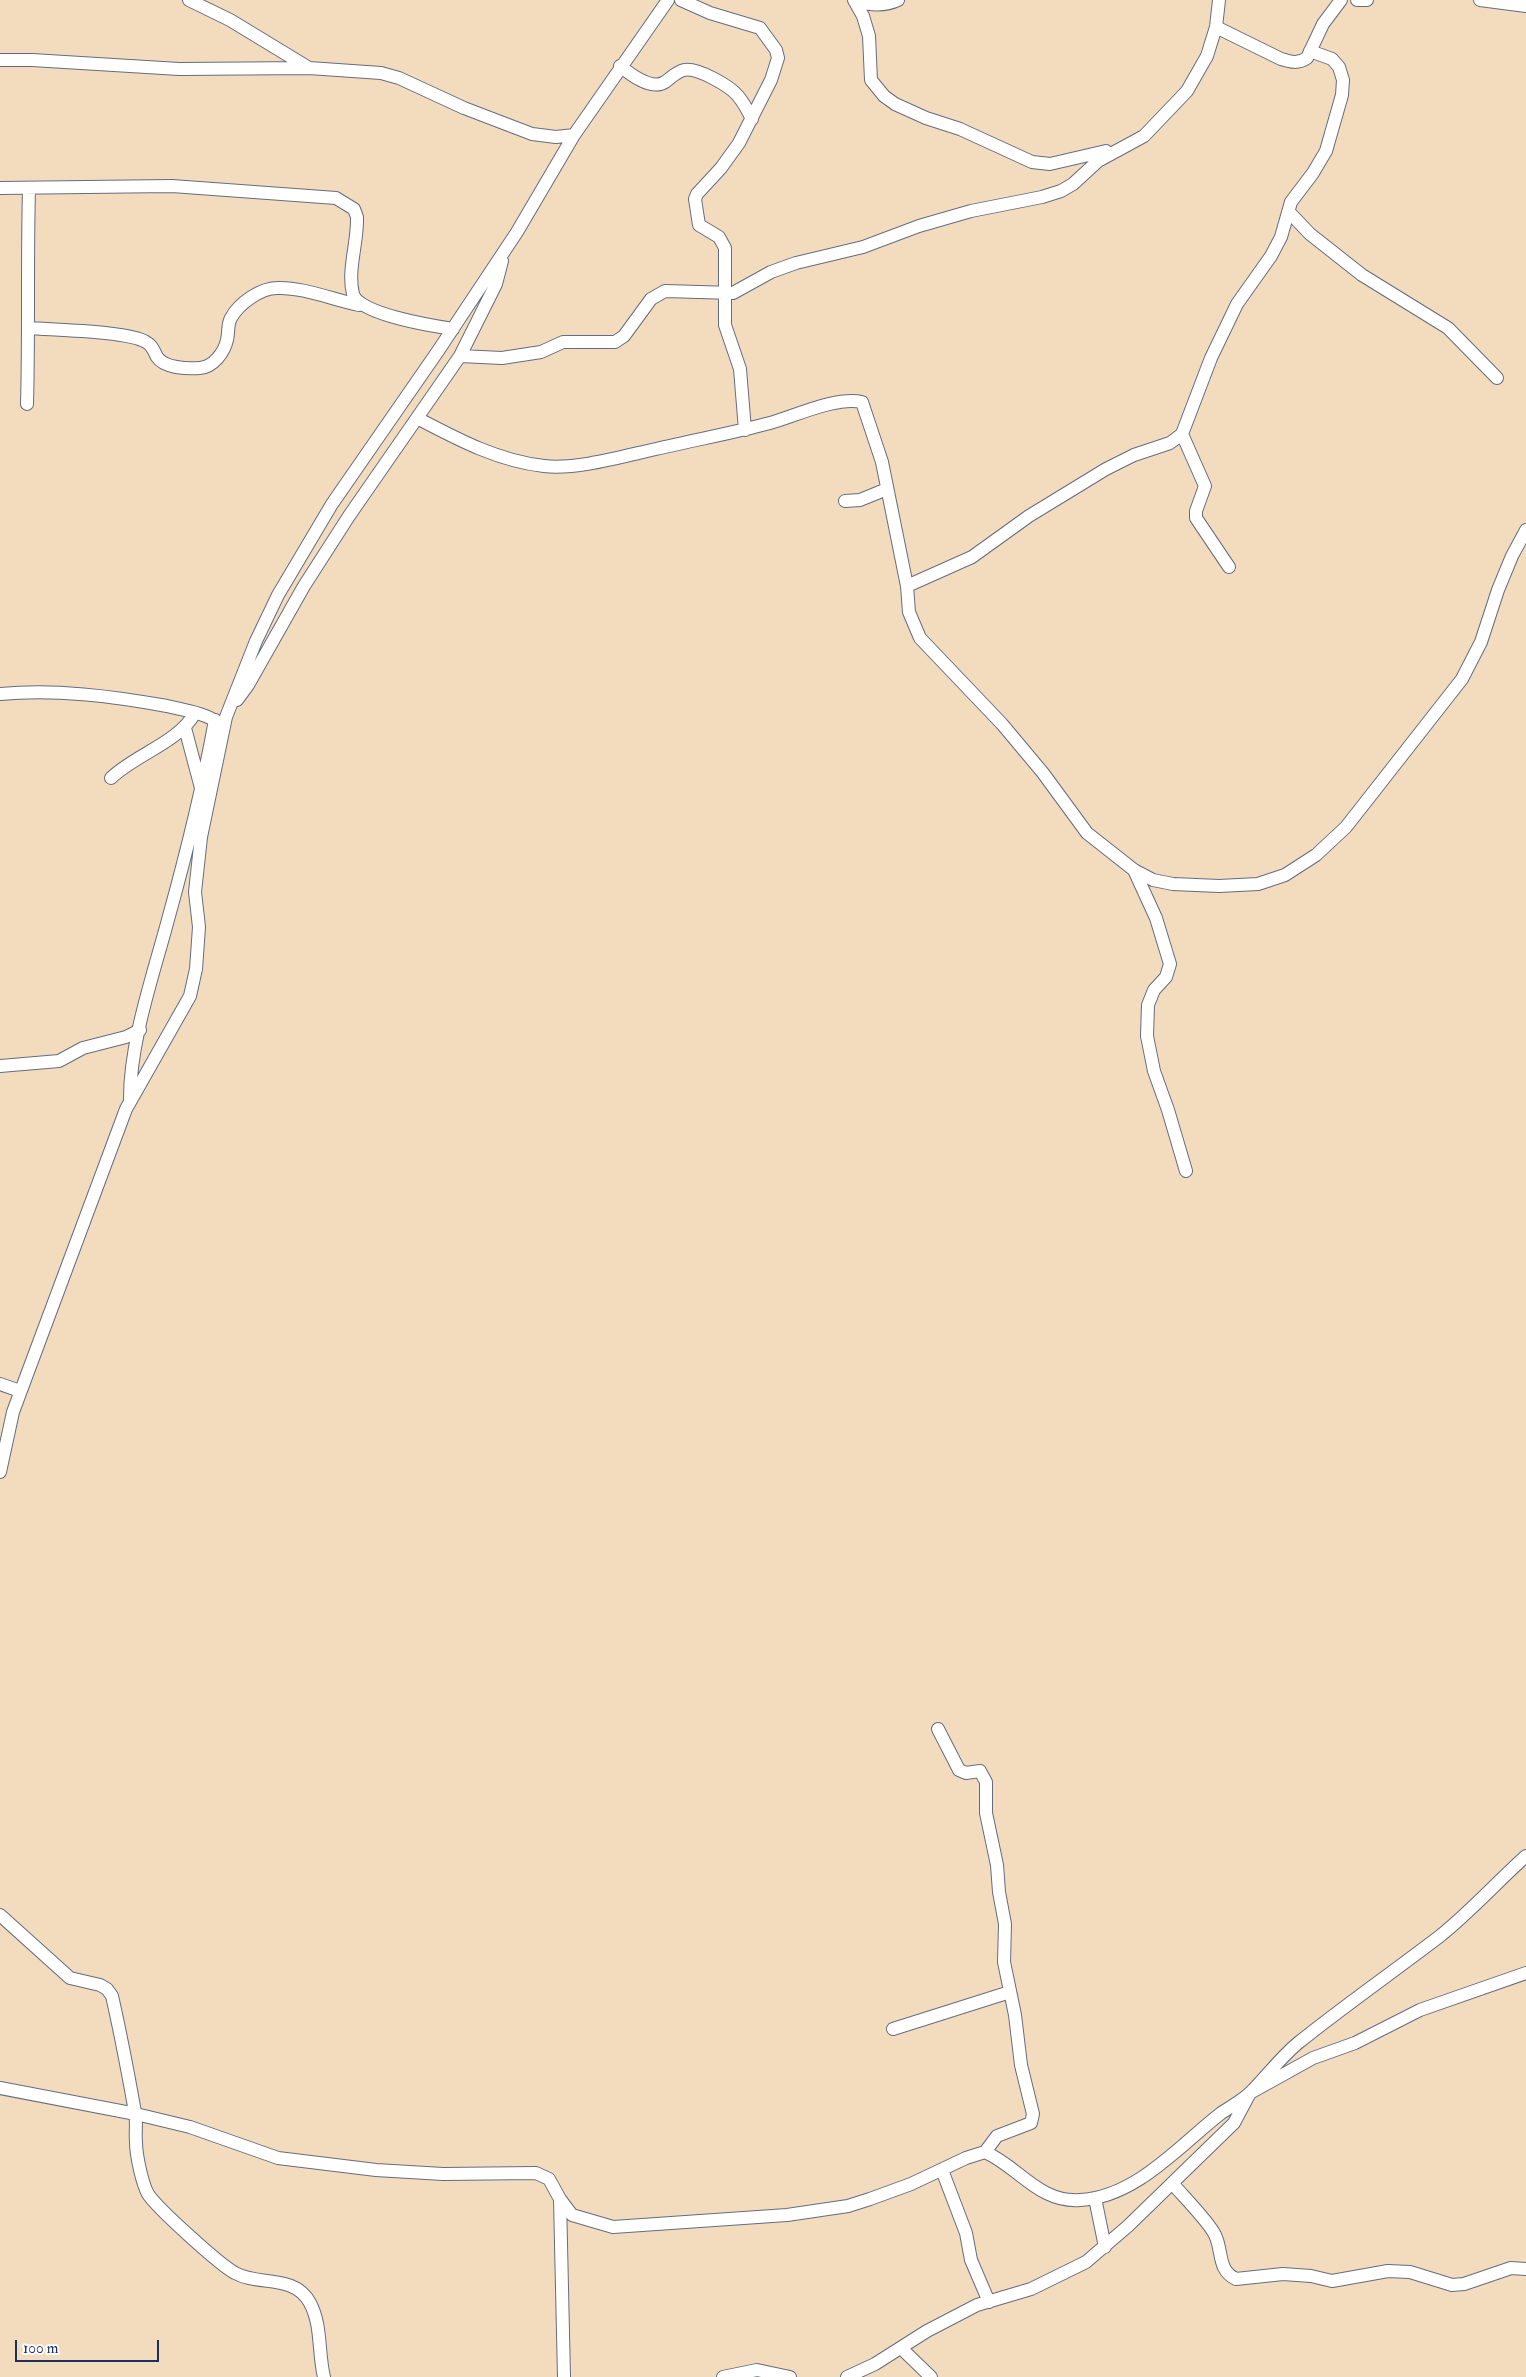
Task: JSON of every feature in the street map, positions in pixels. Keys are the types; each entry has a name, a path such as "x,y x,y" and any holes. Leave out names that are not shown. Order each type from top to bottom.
{"street":[{"path":"189,0 230,20 309,68"},
{"path":"228,710 256,640 278,595 332,504 453,329 503,253 574,135 620,66 668,0"},
{"path":"681,0 723,18 760,28 776,50 778,58 771,80 752,119 721,168 701,188 695,199 700,225 718,236 725,248 725,325 740,369 745,430"},
{"path":"854,1 868,4 885,4 898,0"},
{"path":"460,356 510,357 541,352 563,342 615,342 624,336 651,299 665,290 733,293 771,272 796,263 863,247 919,226 971,211 1042,198 1061,191 1073,184 1098,161 1149,132 1187,90 1206,56 1216,27 1219,0"},
{"path":"1216,27 1252,47 1292,62 1302,61 1307,58 1323,24 1341,0"},
{"path":"1357,0 1367,0"},
{"path":"1480,0 1526,6"},
{"path":"854,1 863,16 869,36 871,80 884,96 895,104 926,118 960,129 1032,162 1050,164 1121,149"},
{"path":"907,586 972,557 1029,516 1106,469 1134,456 1170,443 1182,434 1212,358 1234,311 1271,256 1281,237 1296,195 1313,173 1326,151 1342,95 1343,80 1339,67 1332,58 1310,51"},
{"path":"0,60 32,60 179,69 309,68 390,75 464,108 532,134 556,137 574,135"},
{"path":"620,66 636,78 655,83 663,83 676,72 687,69 705,74 737,94 752,119"},
{"path":"0,188 172,186 336,198 354,209 357,217 352,283 353,296 359,305"},
{"path":"27,404 29,328 26,265 29,189"},
{"path":"1289,212 1310,234 1362,275 1448,328 1497,378"},
{"path":"0,1472 13,1412 20,1391 130,1102 190,996 196,969 199,927 195,892 205,795 219,723 248,685 304,586 349,516 460,356 496,284 503,253"},
{"path":"29,328 98,333 145,341 153,348 158,359 169,365 201,368 213,364 221,354 228,340 228,326 232,316 247,301 261,292 283,288 359,305 383,314 453,329"},
{"path":"417,418 484,451 524,462 556,467 608,460 745,430 816,408 849,401 862,402 872,427 887,489 907,586 909,612 922,641 1002,724 1043,773 1088,832 1134,870 1153,880 1172,884 1218,886 1258,884 1285,875 1316,855 1346,827 1462,679 1481,642 1498,590 1526,530"},
{"path":"1182,434 1205,486 1196,511 1196,518 1229,567"},
{"path":"845,501 860,500 887,489"},
{"path":"0,694 75,693 109,696 195,712 219,723"},
{"path":"111,778 132,760 184,728 195,712"},
{"path":"130,1102 130,1073 156,959 205,795 184,728"},
{"path":"1134,870 1156,918 1170,964 1166,977 1154,990 1148,1005 1147,1036 1151,1062 1186,1171"},
{"path":"0,1066 59,1061 83,1048 126,1037 140,1030"},
{"path":"0,1384 20,1391"},
{"path":"0,2088 136,2114 208,2133 278,2158 376,2170 443,2174 536,2173 549,2179 572,2215 613,2227 787,2215 848,2206 985,2152 997,2136 1031,2123 1033,2118 1021,2064 1004,1957 1005,1924 999,1892 997,1865 986,1813 984,1775 980,1770 966,1773 959,1770 938,1729"},
{"path":"847,2377 875,2364 902,2349 927,2331 976,2306 1031,2289 1086,2262 1105,2247 1234,2122 1250,2093 1269,2070 1356,1996 1441,1935 1526,1856"},
{"path":"0,1916 70,1978 100,1985 107,1989 112,1996 125,2052 136,2114 137,2154 148,2193 165,2213 230,2270 246,2278 282,2282 298,2291 310,2302 320,2338 324,2377"},
{"path":"985,2152 997,2158 1039,2190 1054,2198 1080,2200 1114,2192 1132,2183 1250,2093 1313,2058 1355,2043 1420,2010 1526,1973"},
{"path":"893,2029 1010,1992"},
{"path":"942,2170 966,2233 971,2260 989,2302"},
{"path":"1172,2183 1215,2234 1223,2267 1230,2276 1236,2279 1284,2274 1311,2276 1332,2281 1388,2271 1410,2272 1452,2285 1464,2284 1511,2268 1526,2269"},
{"path":"1095,2198 1105,2247"},
{"path":"560,2199 564,2377"},
{"path":"902,2349 931,2377"},
{"path":"723,2377 758,2370 790,2377"}]}
